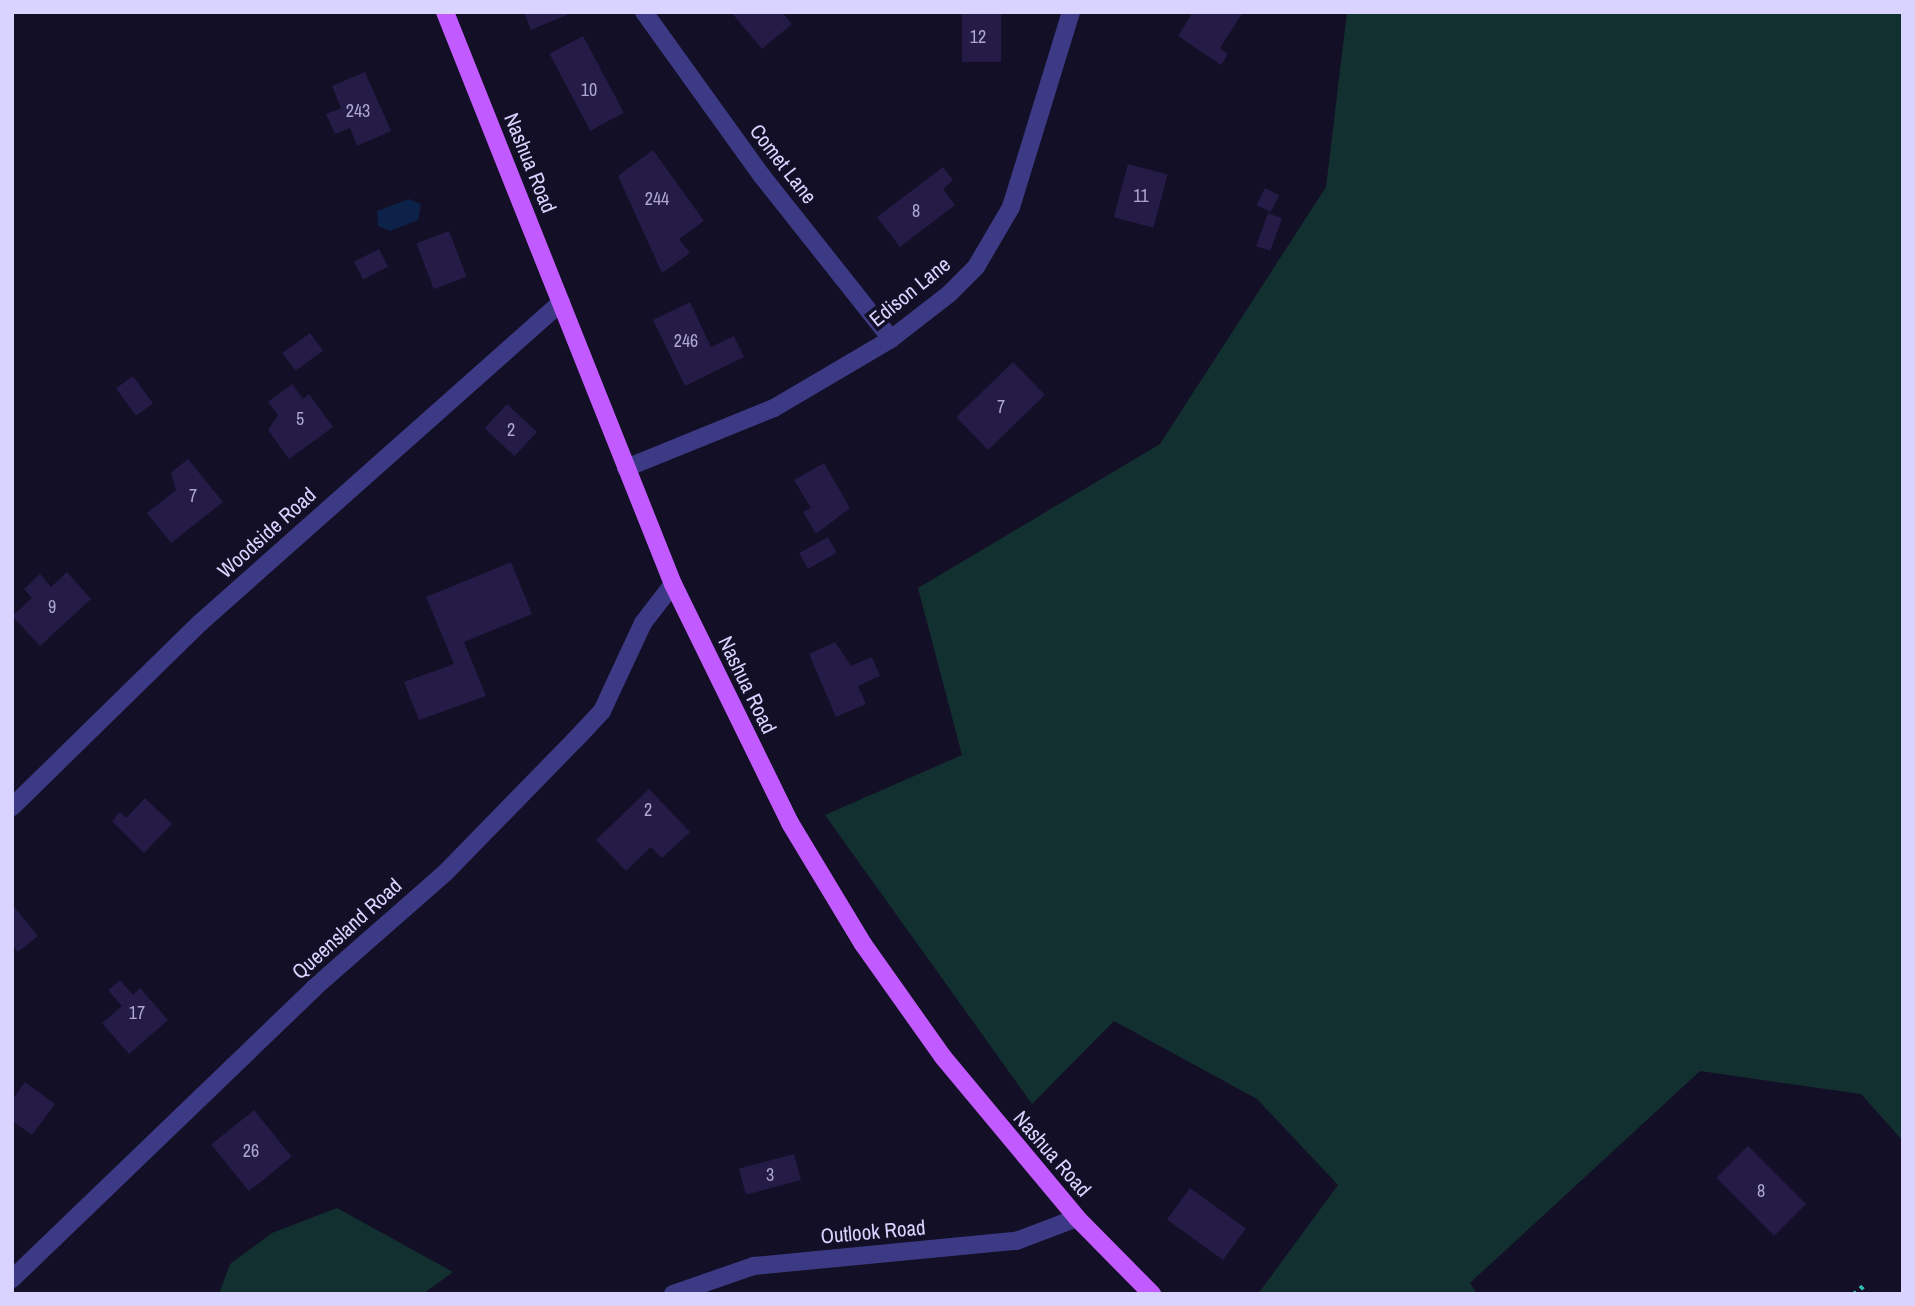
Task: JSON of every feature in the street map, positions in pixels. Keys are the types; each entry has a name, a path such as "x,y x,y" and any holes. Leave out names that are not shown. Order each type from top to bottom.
{"main road":[{"name":"Nashua Road","path":"445,12 673,584 773,790 863,944 943,1057 1077,1218 1152,1294"}],"street":[{"name":"Comet Lane","path":"644,12 762,176 891,339"},
{"name":"Edison Lane","path":"626,468 774,408 891,339 949,294 995,239 1024,176 1071,12"},
{"name":"Woodside Road","path":"12,807 200,623 561,302"},
{"name":"Queensland Road","path":"12,1279 314,988 447,871 575,740 602,711 643,623 673,584"},
{"name":"Outlook Road","path":"673,1294 754,1266 1016,1241 1077,1218"}],"path":[{"path":"1854,1294 1864,1285"}],"green space":[{"path":"1347,12 1903,12 1903,1141 1861,1094 1700,1071 1470,1283 1477,1294 1258,1294 1338,1185 1257,1099 1114,1021 1032,1104 825,815 962,755 918,588 1160,444 1326,187"},
{"path":"337,1208 453,1272 423,1294 219,1294 230,1264 272,1233"}],"water":[{"path":"409,199 421,204 418,220 390,231 378,226 377,211"}],"building":[{"path":"524,12 574,12 531,30"},
{"path":"731,12 782,12 792,24 762,49"},
{"path":"962,12 1001,12 1001,62 962,62"},
{"path":"1193,12 1243,12 1220,48 1228,54 1221,65 1178,36"},
{"path":"583,36 624,113 590,131 549,54"},
{"path":"365,72 391,131 357,146 350,128 335,134 326,114 341,108 332,86"},
{"path":"653,150 704,221 679,239 690,253 662,273 618,176"},
{"path":"1128,164 1168,175 1153,228 1114,217"},
{"path":"943,167 953,180 943,189 955,205 900,247 877,217"},
{"path":"1265,188 1279,195 1271,212 1256,205"},
{"path":"1268,213 1282,218 1270,251 1256,246"},
{"path":"449,231 467,277 434,289 416,244"},
{"path":"379,249 388,267 363,280 354,262"},
{"path":"690,302 711,347 734,336 744,357 685,386 653,320"},
{"path":"310,333 323,351 295,371 282,353"},
{"path":"1013,362 1045,395 988,450 956,417"},
{"path":"133,376 153,404 136,416 116,388"},
{"path":"292,384 303,399 309,394 333,427 289,459 268,430 278,415 268,402"},
{"path":"507,404 537,432 514,456 484,428"},
{"path":"188,459 223,502 171,543 147,513 176,490 171,473"},
{"path":"824,463 850,508 816,534 803,512 811,508 794,480"},
{"path":"828,537 837,553 808,569 799,553"},
{"path":"511,562 532,614 464,642 486,696 419,720 404,682 454,664 426,597"},
{"path":"67,572 91,599 40,646 12,616 32,598 24,589 40,574 51,587"},
{"path":"835,642 851,666 872,657 880,676 858,686 866,704 836,717 809,654"},
{"path":"649,789 690,832 662,858 651,847 626,871 596,840"},
{"path":"145,798 172,824 144,853 112,821 120,812 126,818"},
{"path":"12,904 38,936 18,952 12,945"},
{"path":"120,980 133,995 140,988 168,1020 129,1054 102,1023 122,1006 108,990"},
{"path":"25,1082 55,1104 32,1135 12,1121 12,1100"},
{"path":"254,1110 292,1157 249,1191 211,1145"},
{"path":"1748,1146 1806,1204 1774,1236 1716,1178"},
{"path":"794,1154 801,1180 746,1195 739,1169"},
{"path":"1190,1188 1246,1229 1223,1260 1167,1220"}]}
